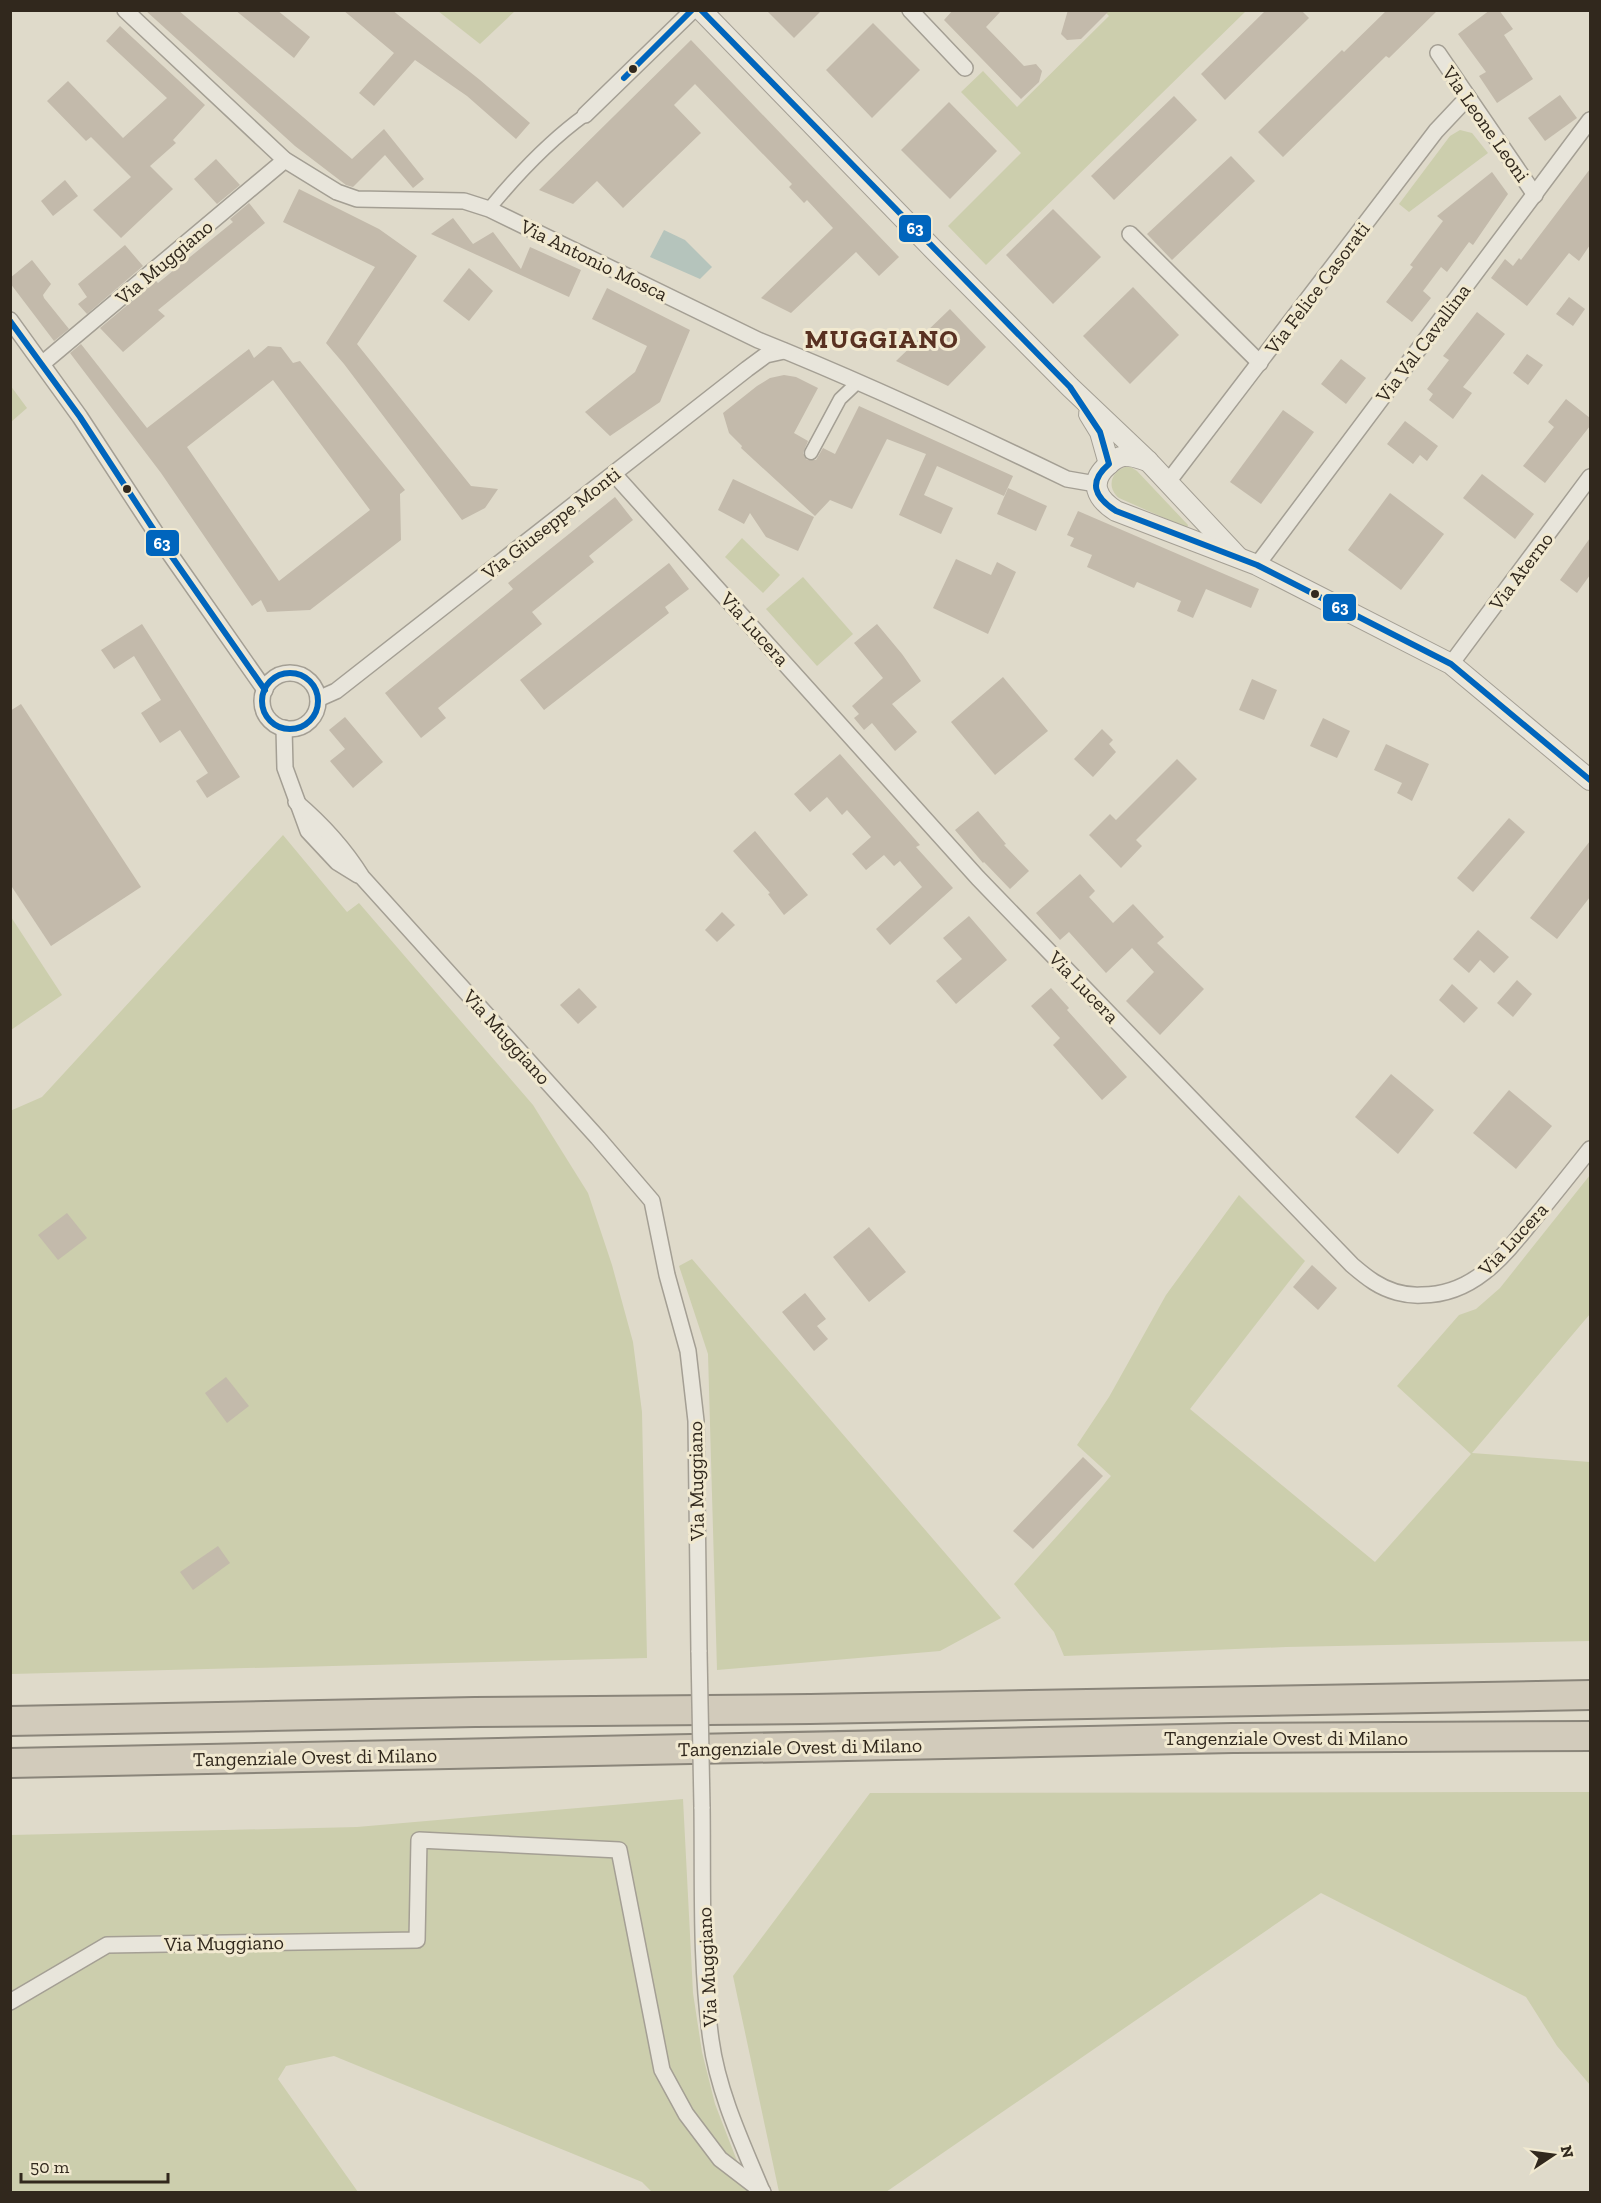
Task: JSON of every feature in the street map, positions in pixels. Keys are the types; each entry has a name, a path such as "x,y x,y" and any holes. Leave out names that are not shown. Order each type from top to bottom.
{"highway":[{"name":"Tangenziale Ovest di Milano","path":"10,1721 1590,1695"},
{"name":"Tangenziale Ovest di Milano","path":"10,1763 1221,1738 1590,1736"}],"street":[{"name":"Via Antonio Mosca","path":"125,10 285,160 337,192 357,198 464,201 489,209 639,283 1067,479 1096,484"},
{"path":"489,209 524,170 566,129 585,115 693,10"},
{"path":"701,10 925,241 1070,387 1148,461 1238,557"},
{"path":"910,10 965,68"},
{"name":"Via Leone Leoni","path":"1438,53 1535,195"},
{"name":"Via Felice Casorati","path":"1168,482 1436,131 1468,97"},
{"name":"Via Val Cavallina","path":"1257,565 1590,120"},
{"name":"Via Muggiano","path":"43,363 285,160"},
{"path":"1130,234 1260,363"},
{"path":"10,320 43,363 163,544 265,690"},
{"name":"Via Giuseppe Monti","path":"318,699 336,691 762,357 786,351"},
{"path":"811,453 840,399 858,382"},
{"path":"1070,387 1100,432 1109,464"},
{"path":"1148,461 1125,456 1109,464 1098,475 1096,484 1104,504 1116,511 1257,565 1451,664 1590,780"},
{"name":"Via Lucera","path":"614,474 978,878 1352,1265 1374,1282 1412,1296 1454,1291 1471,1283 1491,1268 1512,1245 1590,1149"},
{"name":"Via Aterno","path":"1451,664 1590,477"},
{"path":"295,674 312,684 318,699 316,711 308,722 296,728 284,728 272,722 263,704 265,690 270,682 278,676 295,674"},
{"name":"Via Muggiano","path":"284,728 285,768 308,831 338,862 362,877 652,1201 688,1351 695,1410 704,1960 711,2042 724,2096 763,2192"},
{"name":"Via Muggiano","path":"10,2002 107,1945 417,1940 419,1840 619,1850 662,2070 686,2114 720,2159 763,2192"}],"green space":[{"path":"438,11 515,11 480,44"},
{"path":"1104,11 1246,11 986,265 948,226 1021,153 961,92 983,71 1017,107 1109,16"},
{"path":"1460,130 1472,133 1488,153 1409,212 1399,204 1450,136"},
{"path":"10,385 27,408 11,422 10,422"},
{"path":"1129,466 1137,471 1188,525 1187,528 1119,498 1112,488 1112,479 1118,471"},
{"path":"742,538 780,575 763,593 725,557"},
{"path":"803,577 853,634 817,666 766,609"},
{"path":"283,835 347,912 359,903 533,1105 588,1193 612,1265 633,1342 642,1412 647,1658 11,1674 10,1111 42,1097"},
{"path":"11,917 62,995 10,1030"},
{"path":"1590,1175 1590,1314 1472,1453 1590,1462 1590,1641 1286,1647 1064,1656 1054,1632 1014,1584 1111,1476 1077,1445 1109,1397 1166,1295 1239,1195 1305,1261 1190,1409 1375,1562 1471,1454 1397,1386 1459,1315 1476,1309 1500,1288"},
{"path":"692,1259 1001,1618 940,1651 717,1670 708,1354 679,1266"},
{"path":"1590,1792 1590,2085 1557,2046 1526,1997 1321,1893 886,2192 779,2192 733,1976 870,1793"},
{"path":"683,1799 693,1993 702,2052 715,2104 749,2192 652,2192 642,2182 334,2056 286,2066 278,2079 358,2192 11,2192 11,1835 357,1827"}],"shaded area":[{"path":"664,230 685,240 712,267 700,279 650,257"}],"building":[{"path":"145,10 178,10 352,159 384,129 424,179 413,188 385,155 353,187 346,185 295,146"},
{"path":"235,10 277,10 310,37 294,58"},
{"path":"343,10 392,10 530,123 516,139 467,96 415,60 374,106 359,93 394,53"},
{"path":"766,10 822,10 794,38"},
{"path":"953,10 1002,10 986,27 1024,66 1036,64 1042,71 1039,82 1021,99 944,20"},
{"path":"1068,10 1110,10 1081,39 1067,40 1061,34"},
{"path":"1266,10 1301,10 1309,18 1225,100 1201,74"},
{"path":"1387,10 1438,10 1389,58 1386,56 1283,157 1258,132 1342,50 1344,52"},
{"path":"1490,10 1499,10 1513,29 1504,35 1533,79 1497,103 1479,76 1486,72 1458,34"},
{"path":"873,23 920,70 872,118 826,70"},
{"path":"120,26 205,105 173,140 176,143 150,166 173,189 121,238 93,210 131,177 91,137 86,141 47,101 68,81 123,138 167,98 106,41"},
{"path":"691,40 899,257 879,276 856,252 791,313 761,298 833,228 807,200 804,203 789,187 792,184 695,84 674,105 701,133 623,208 597,181 573,204 539,190"},
{"path":"1560,95 1577,118 1545,141 1528,118"},
{"path":"1174,96 1197,120 1114,200 1091,176"},
{"path":"949,102 997,151 950,199 901,150"},
{"path":"1231,156 1255,181 1172,260 1147,234"},
{"path":"216,159 240,185 217,204 194,179"},
{"path":"1590,169 1590,245 1579,261 1569,253 1527,306 1491,278 1505,259 1513,266 1519,258 1521,260"},
{"path":"1492,172 1508,194 1473,245 1469,242 1447,272 1441,267 1423,291 1431,298 1412,322 1386,302 1413,267 1410,265 1443,221 1437,216"},
{"path":"65,180 78,196 53,216 41,201"},
{"path":"299,189 379,229 417,256 357,344 471,486 498,489 485,508 462,520 326,343 375,267 283,222"},
{"path":"249,203 265,223 158,310 165,316 123,352 100,328 156,281 158,283 233,222 230,219"},
{"path":"1053,209 1101,257 1053,304 1006,255"},
{"path":"453,218 473,244 493,232 521,269 530,247 581,270 569,297 431,234"},
{"path":"125,245 143,266 87,314 78,304 87,297 78,284"},
{"path":"32,260 51,284 43,295 44,298 69,329 54,341 10,283 10,278"},
{"path":"469,268 493,291 469,321 443,301"},
{"path":"1133,287 1179,335 1130,384 1083,336"},
{"path":"607,288 690,330 660,402 610,436 585,412 635,372 647,346 592,319"},
{"path":"1569,297 1585,309 1573,326 1556,314"},
{"path":"950,309 986,347 948,386 896,361"},
{"path":"1477,312 1505,334 1463,387 1472,393 1453,419 1429,400 1433,394 1427,389 1449,360 1443,356"},
{"path":"81,344 147,428 249,349 254,358 268,346 281,347 293,363 300,361 405,490 400,494 401,540 310,610 267,612 261,600 252,606 161,473 70,353","holes":["273,380 370,510 279,581 187,447"]},
{"path":"1527,354 1543,365 1528,385 1513,373"},
{"path":"1341,359 1366,378 1346,404 1321,384"},
{"path":"784,375 796,377 818,388 794,433 808,441 803,453 807,460 816,460 823,448 835,454 859,406 1013,476 1004,496 937,466 924,495 953,508 941,534 899,515 926,454 887,439 852,509 830,500 815,516 741,448 742,446 729,433 723,413 757,386 770,378"},
{"path":"1566,399 1590,418 1590,426 1545,483 1523,466 1554,427 1548,422"},
{"path":"1283,410 1314,432 1261,504 1230,482"},
{"path":"1405,421 1438,446 1427,461 1420,455 1413,464 1387,444"},
{"path":"1482,474 1534,514 1515,539 1463,498"},
{"path":"733,479 814,517 798,551 766,537 750,513 744,524 718,510"},
{"path":"1008,488 1047,506 1036,531 997,514"},
{"path":"1390,493 1444,534 1401,590 1348,550"},
{"path":"615,497 633,520 589,556 594,562 532,612 542,624 438,708 446,718 421,738 385,693 513,589 508,583"},
{"path":"1078,511 1259,589 1251,608 1206,589 1193,618 1177,611 1181,601 1137,582 1134,588 1087,567 1092,555 1070,546 1074,538 1067,535"},
{"path":"1590,538 1590,575 1577,593 1560,580"},
{"path":"956,559 991,575 997,562 1016,572 988,634 933,608"},
{"path":"669,563 689,589 665,607 669,613 544,710 520,680"},
{"path":"142,624 240,777 207,798 196,781 208,773 180,730 160,743 141,713 161,700 134,656 114,669 101,650"},
{"path":"877,624 921,681 892,704 917,732 895,751 872,723 864,730 854,718 859,714 852,706 883,678 854,643"},
{"path":"1003,677 1048,731 995,775 951,722"},
{"path":"1252,679 1277,690 1264,720 1239,710"},
{"path":"21,704 141,887 51,946 10,884 10,711"},
{"path":"345,717 383,762 353,788 330,761 345,749 329,730"},
{"path":"1323,718 1350,731 1337,758 1310,746"},
{"path":"1102,729 1113,740 1109,744 1116,752 1093,777 1074,759"},
{"path":"1386,744 1429,764 1412,801 1397,793 1402,783 1374,770"},
{"path":"840,754 920,845 916,847 953,888 890,945 876,929 922,887 900,861 894,866 884,855 866,870 852,854 871,837 847,810 842,815 827,797 810,812 794,794"},
{"path":"1177,759 1197,779 1136,840 1142,846 1121,868 1089,835 1110,814 1116,820"},
{"path":"978,811 1006,844 1004,845 1029,871 1010,889 983,863 955,830"},
{"path":"1509,818 1525,832 1473,892 1457,878"},
{"path":"755,831 808,895 784,915 768,894 770,893 733,851"},
{"path":"1590,841 1590,897 1557,939 1530,918"},
{"path":"1080,874 1095,891 1089,897 1113,923 1133,904 1164,937 1157,943 1204,989 1160,1035 1126,1001 1154,972 1132,948 1106,973 1069,932 1060,940 1036,913"},
{"path":"722,912 735,925 717,942 705,930"},
{"path":"969,916 1007,960 956,1004 936,981 962,959 943,938"},
{"path":"1478,930 1509,957 1494,973 1480,960 1469,973 1453,959"},
{"path":"1517,980 1532,994 1513,1017 1497,1003"},
{"path":"1452,984 1478,1008 1464,1023 1439,1000"},
{"path":"579,988 597,1007 578,1024 560,1005"},
{"path":"1051,988 1069,1008 1067,1010 1127,1077 1102,1100 1053,1045 1060,1038 1031,1006"},
{"path":"1391,1074 1434,1110 1398,1154 1355,1117"},
{"path":"1509,1090 1552,1126 1516,1169 1473,1133"},
{"path":"67,1213 87,1238 58,1260 38,1235"},
{"path":"869,1227 906,1272 869,1302 833,1257"},
{"path":"1312,1265 1337,1288 1318,1310 1293,1287"},
{"path":"805,1293 826,1319 817,1326 828,1339 814,1351 782,1312"},
{"path":"226,1377 249,1406 227,1423 205,1393"},
{"path":"1083,1457 1103,1476 1033,1549 1013,1531"},
{"path":"218,1546 230,1563 193,1590 180,1572"}],"transit line":[{"name":"63","path":"624,78 692,10"},
{"name":"63","path":"701,10 1070,387 1100,432 1109,464 1098,477 1096,489 1109,506 1116,511 1257,565 1451,664 1590,780"},
{"name":"63","path":"10,321 80,417 163,544 265,690"},
{"name":"63","path":"290,673 305,678 313,686 318,701 313,716 305,724 290,729 275,724 267,716 262,701 267,686 275,678 290,673"}],"district":[{"name":"MUGGIANO","path":"882,339"}]}
